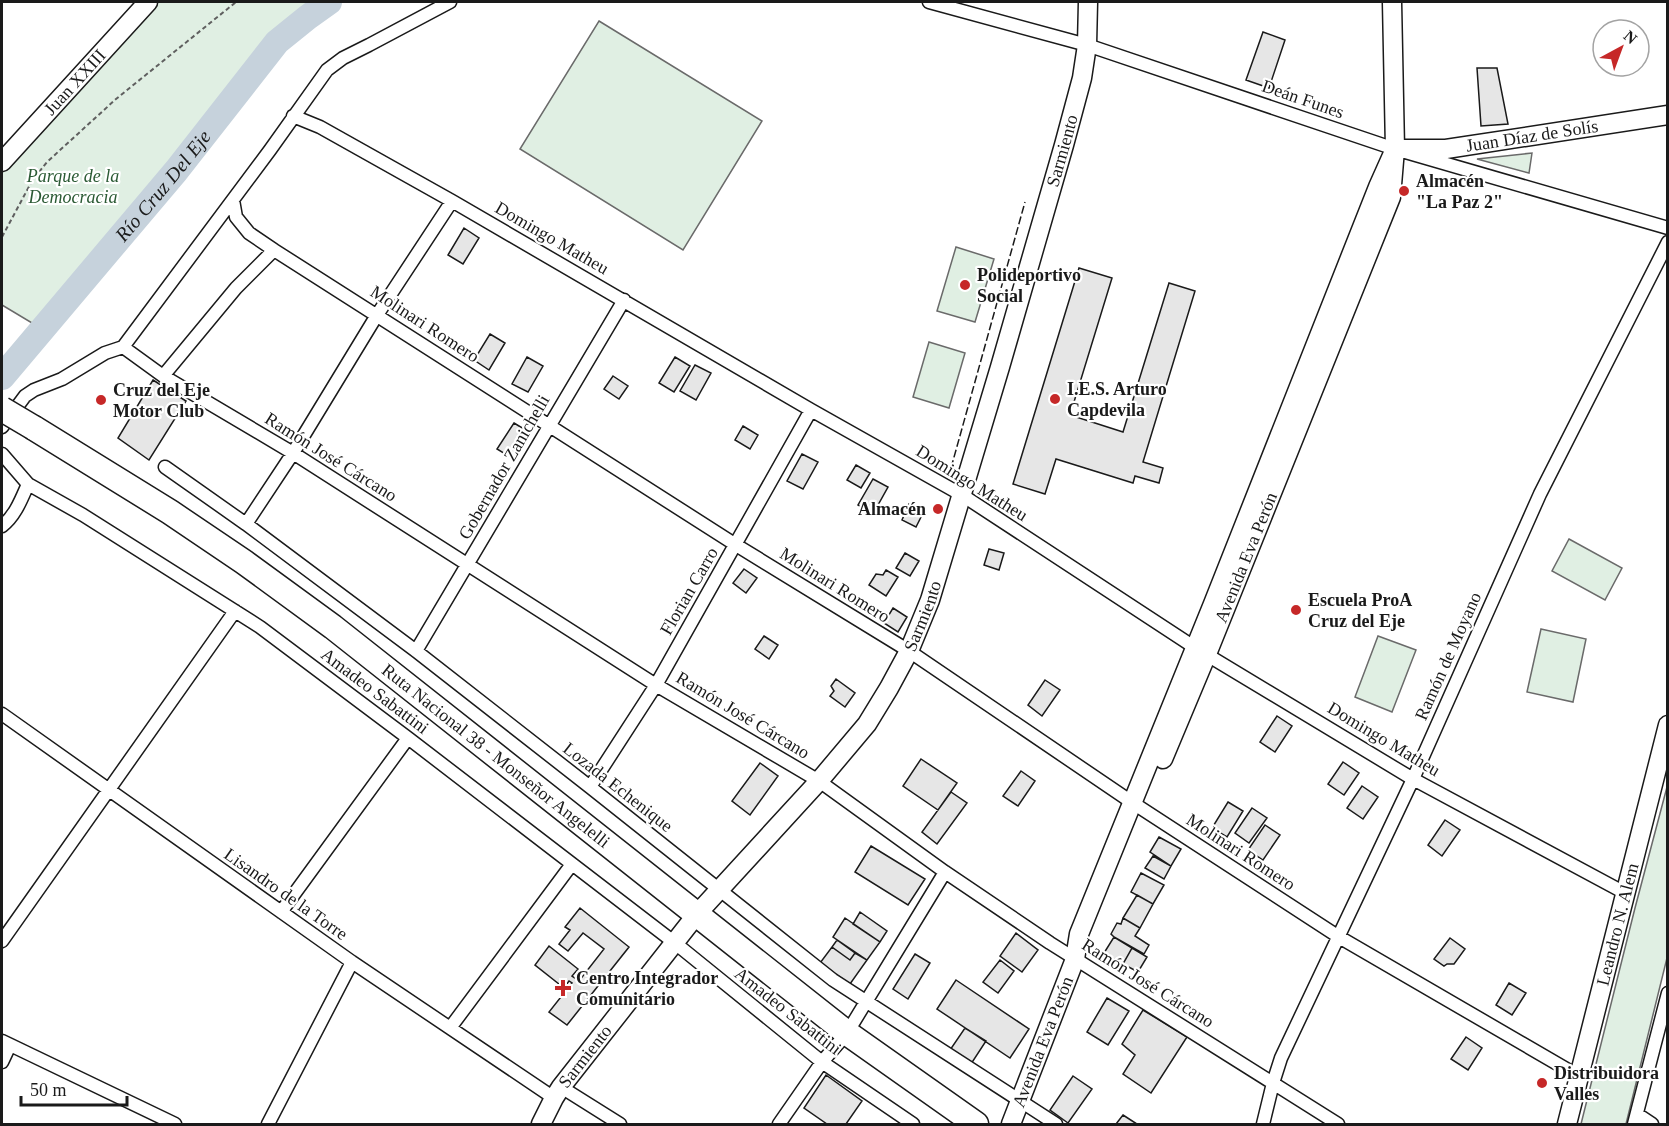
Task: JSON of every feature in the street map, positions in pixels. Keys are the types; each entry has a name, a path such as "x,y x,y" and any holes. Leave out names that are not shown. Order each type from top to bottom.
{"highway":[{"name":"Ruta Nacional 38 - Monseñor Angelelli","path":"2,409 170,512 270,580 333,627 847,1033 976,1125"}],"main road":[{"name":"Juan XXIII","path":"2,162 148,2"},
{"name":"Sarmiento","path":"541,1125 557,1092 697,915 819,781 867,724 909,651 930,600 1064,145 1082,78 1087,45 1088,2"},
{"name":"Avenida Eva Perón","path":"1011,1125 1076,959 1079,934 1138,806 1391,196 1395,149 1392,2"},
{"name":"Juan Díaz de Solís","path":"1395,149 1446,149 1668,116"},
{"name":"Leandro N. Alem","path":"1567,1125 1668,725"}],"street":[{"path":"2,427 25,396 34,390 62,380 105,353 123,347 327,70 343,58 450,2"},
{"name":"Deán Funes","path":"929,2 1087,45 1395,149 1668,228"},
{"name":"Domingo Matheu","path":"293,116 320,127 452,201 962,495 1201,651 1413,779 1625,893"},
{"name":"Molinari Romero","path":"233,200 236,217 249,233 274,250 736,545 909,651 1138,806 1340,937 1580,1077"},
{"path":"246,524 293,453 377,315 452,201"},
{"name":"Ramón de Moyano","path":"1263,1125 1281,1058 1413,779 1540,494 1668,242"},
{"path":"163,376 236,288 274,250"},
{"name":"Gobernador Zanichelli","path":"416,651 624,300"},
{"name":"Ramón José Cárcano","path":"123,347 163,376 293,453 656,685 819,781 945,872 1076,959 1338,1125"},
{"name":"Florian Carro","path":"590,787 656,685 811,410"},
{"name":"Amadeo Sabattini","path":"2,454 28,484 83,515 235,610 408,738 675,943 822,1062 913,1125"},
{"name":"Lozada Echenique","path":"165,467 246,524 416,651 833,980 1056,1125"},
{"path":"2,526 17,509 28,484"},
{"path":"2,941 235,610"},
{"name":"Lisandro de la Torre","path":"2,714 352,962 450,1028 557,1092 620,1125"},
{"path":"281,912 408,738"},
{"path":"450,1028 572,864"},
{"path":"779,1125 822,1062 847,1033 945,872"},
{"path":"268,1125 352,962"},
{"path":"1652,1125 1635,1119 1668,993"},
{"path":"2,1062 6,1043 175,1125"}],"path":[{"path":"2,237 32,181 47,162 116,99 236,2"}],"green space":[{"name":"Parque de la Democracia","path":"148,2 329,2 277,42 176,171 42,329 2,305 2,162"},
{"path":"599,21 762,121 683,250 520,149"},
{"path":"1532,153 1529,173 1477,159"},
{"name":"Polideportivo Social","path":"956,247 994,259 975,322 937,311"},
{"path":"929,342 965,353 949,408 913,397"},
{"path":"1569,539 1622,568 1605,600 1552,571"},
{"path":"1541,629 1586,639 1573,702 1527,692"},
{"path":"1378,636 1416,650 1392,712 1355,697"},
{"path":"1667,787 1667,958 1626,1124 1581,1124 1635,908"}],"building":[{"path":"1263,32 1285,40 1269,88 1246,80"},
{"path":"1477,68 1497,68 1508,124 1481,126"},
{"path":"464,228 479,238 463,264 448,255"},
{"path":"1079,268 1112,278 1070,415 1123,432 1169,283 1195,291 1143,462 1163,468 1159,483 1135,476 1133,483 1056,459 1045,494 1013,484"},
{"path":"490,334 505,343 489,370 474,360"},
{"path":"527,357 543,366 528,392 512,384"},
{"path":"675,357 690,366 674,392 659,383"},
{"path":"695,365 711,373 696,400 680,391"},
{"path":"613,376 628,386 619,399 604,389"},
{"path":"153,380 186,401 149,460 118,438"},
{"path":"514,423 529,432 512,458 497,449"},
{"path":"743,426 758,435 750,449 735,440"},
{"path":"802,454 818,462 803,489 787,481"},
{"path":"856,465 870,473 861,488 847,480"},
{"path":"873,479 888,487 873,514 858,505"},
{"path":"909,504 924,511 916,527 902,520"},
{"path":"989,549 1004,553 999,570 984,565"},
{"path":"905,553 919,561 910,576 896,568"},
{"path":"744,569 757,578 746,593 733,583"},
{"path":"886,570 898,577 886,596 869,585 876,574 883,575"},
{"path":"893,608 907,617 898,632 884,623"},
{"path":"764,636 778,645 769,659 755,649"},
{"path":"836,679 855,693 845,707 830,696 834,691 831,686"},
{"path":"1045,680 1060,690 1042,716 1028,705"},
{"path":"1277,716 1292,726 1275,752 1260,742"},
{"path":"921,759 957,783 938,810 903,786"},
{"path":"1343,762 1359,773 1344,795 1328,784"},
{"path":"760,763 778,776 750,815 732,801"},
{"path":"1021,771 1035,781 1018,806 1003,796"},
{"path":"1362,786 1378,797 1363,819 1347,808"},
{"path":"951,792 967,803 937,844 922,832"},
{"path":"1228,802 1243,811 1227,837 1212,828"},
{"path":"1252,808 1267,818 1249,843 1235,833"},
{"path":"1445,820 1460,830 1442,856 1428,845"},
{"path":"1265,825 1280,835 1263,860 1248,850"},
{"path":"1159,837 1181,849 1171,866 1150,852"},
{"path":"871,846 925,879 908,905 855,872"},
{"path":"1153,856 1171,866 1164,879 1145,868"},
{"path":"1141,873 1164,885 1153,904 1131,892"},
{"path":"1137,895 1153,904 1140,928 1123,918"},
{"path":"580,908 629,947 567,1025 549,1012 572,983 569,981 564,988 535,965 549,946 578,969 572,976 579,981 604,949 583,933 568,951 559,944 570,930 565,927"},
{"path":"860,912 887,931 880,942 853,924"},
{"path":"845,918 880,942 867,960 833,937"},
{"path":"1123,918 1140,928 1135,936 1149,945 1144,954 1111,934 1117,923 1121,924"},
{"path":"1016,933 1038,950 1022,972 1000,956"},
{"path":"1114,937 1132,948 1123,964 1104,953"},
{"path":"1450,938 1465,949 1454,964 1444,966 1434,959"},
{"path":"837,940 855,953 850,960 832,947"},
{"path":"832,947 850,960 855,953 867,960 850,984 820,963"},
{"path":"1132,948 1147,957 1138,972 1123,964"},
{"path":"915,954 930,963 908,999 893,989"},
{"path":"1000,960 1014,971 998,993 983,982"},
{"path":"956,980 1029,1029 1010,1058 937,1009"},
{"path":"1509,983 1526,993 1512,1015 1496,1005"},
{"path":"1107,998 1129,1011 1108,1045 1087,1032"},
{"path":"1143,1010 1187,1037 1151,1093 1123,1074 1135,1055 1122,1044"},
{"path":"965,1028 986,1041 971,1064 950,1050"},
{"path":"1466,1037 1482,1048 1468,1070 1451,1059"},
{"path":"826,1075 862,1101 846,1124 827,1124 804,1108"},
{"path":"1073,1076 1092,1089 1068,1123 1050,1110"},
{"path":"1123,1115 1137,1124 1116,1124"}],"waterway":[{"name":"Río Cruz Del Eje","path":"2,377 176,171 277,42 329,2"}],"fence":[{"path":"951,468 1025,202"}],"place":[{"name":"Almacén \"La Paz 2\"","path":"1404,191"},
{"name":"Polideportivo Social","path":"965,285"},
{"name":"I.E.S. Arturo Capdevila","path":"1055,399"},
{"name":"Cruz del Eje Motor Club","path":"101,400"},
{"name":"Almacén","path":"938,509"},
{"name":"Escuela ProA Cruz del Eje","path":"1296,610"},
{"name":"Centro Integrador Comunitario","path":"563,988"},
{"name":"Distribuidora Valles","path":"1542,1083"}]}
